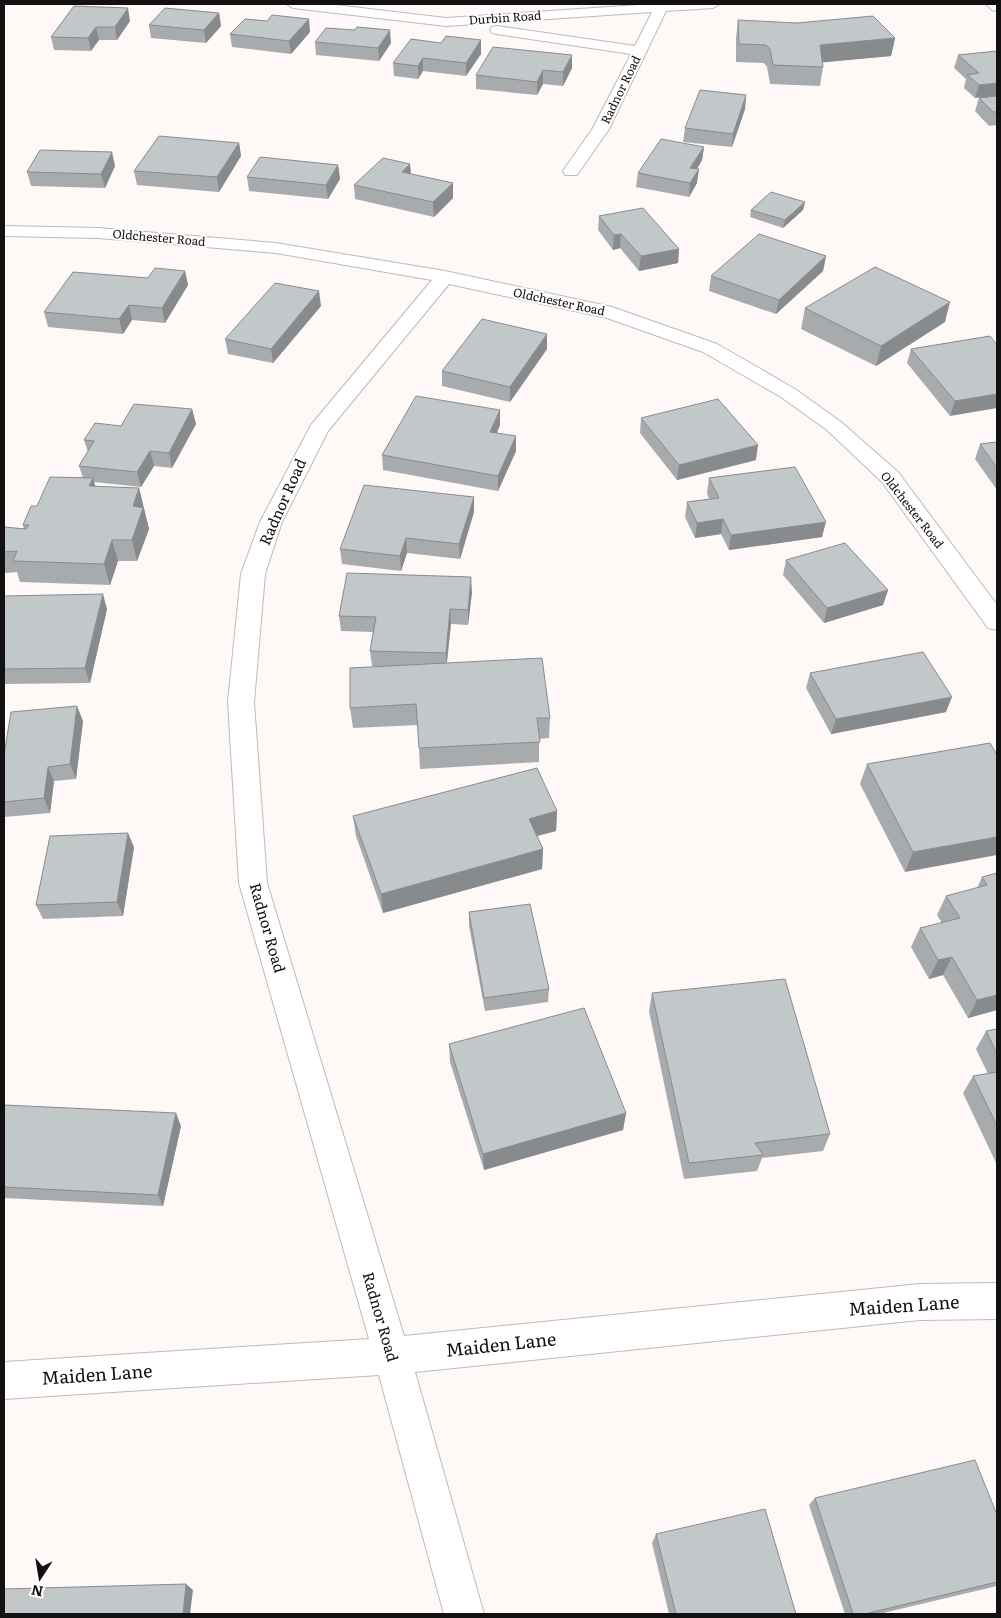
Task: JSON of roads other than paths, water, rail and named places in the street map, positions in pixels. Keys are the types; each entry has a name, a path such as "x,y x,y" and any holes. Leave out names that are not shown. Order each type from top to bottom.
{"street":[{"name":"Durbin Road","path":"293,4 446,22 640,51"},
{"name":"Durbin Road","path":"446,22 662,5 714,4"},
{"path":"993,4 997,7"},
{"name":"Radnor Road","path":"571,171 601,129 662,5"},
{"name":"Oldchester Road","path":"4,231 98,234 276,248 445,277 612,313 710,348 788,392 834,426 890,478 997,622"},
{"name":"Radnor Road","path":"445,277 318,429 271,522 253,574 241,702 252,883 392,1356 464,1614"},
{"name":"Maiden Lane","path":"4,1381 392,1356 920,1302 997,1301"}]}
